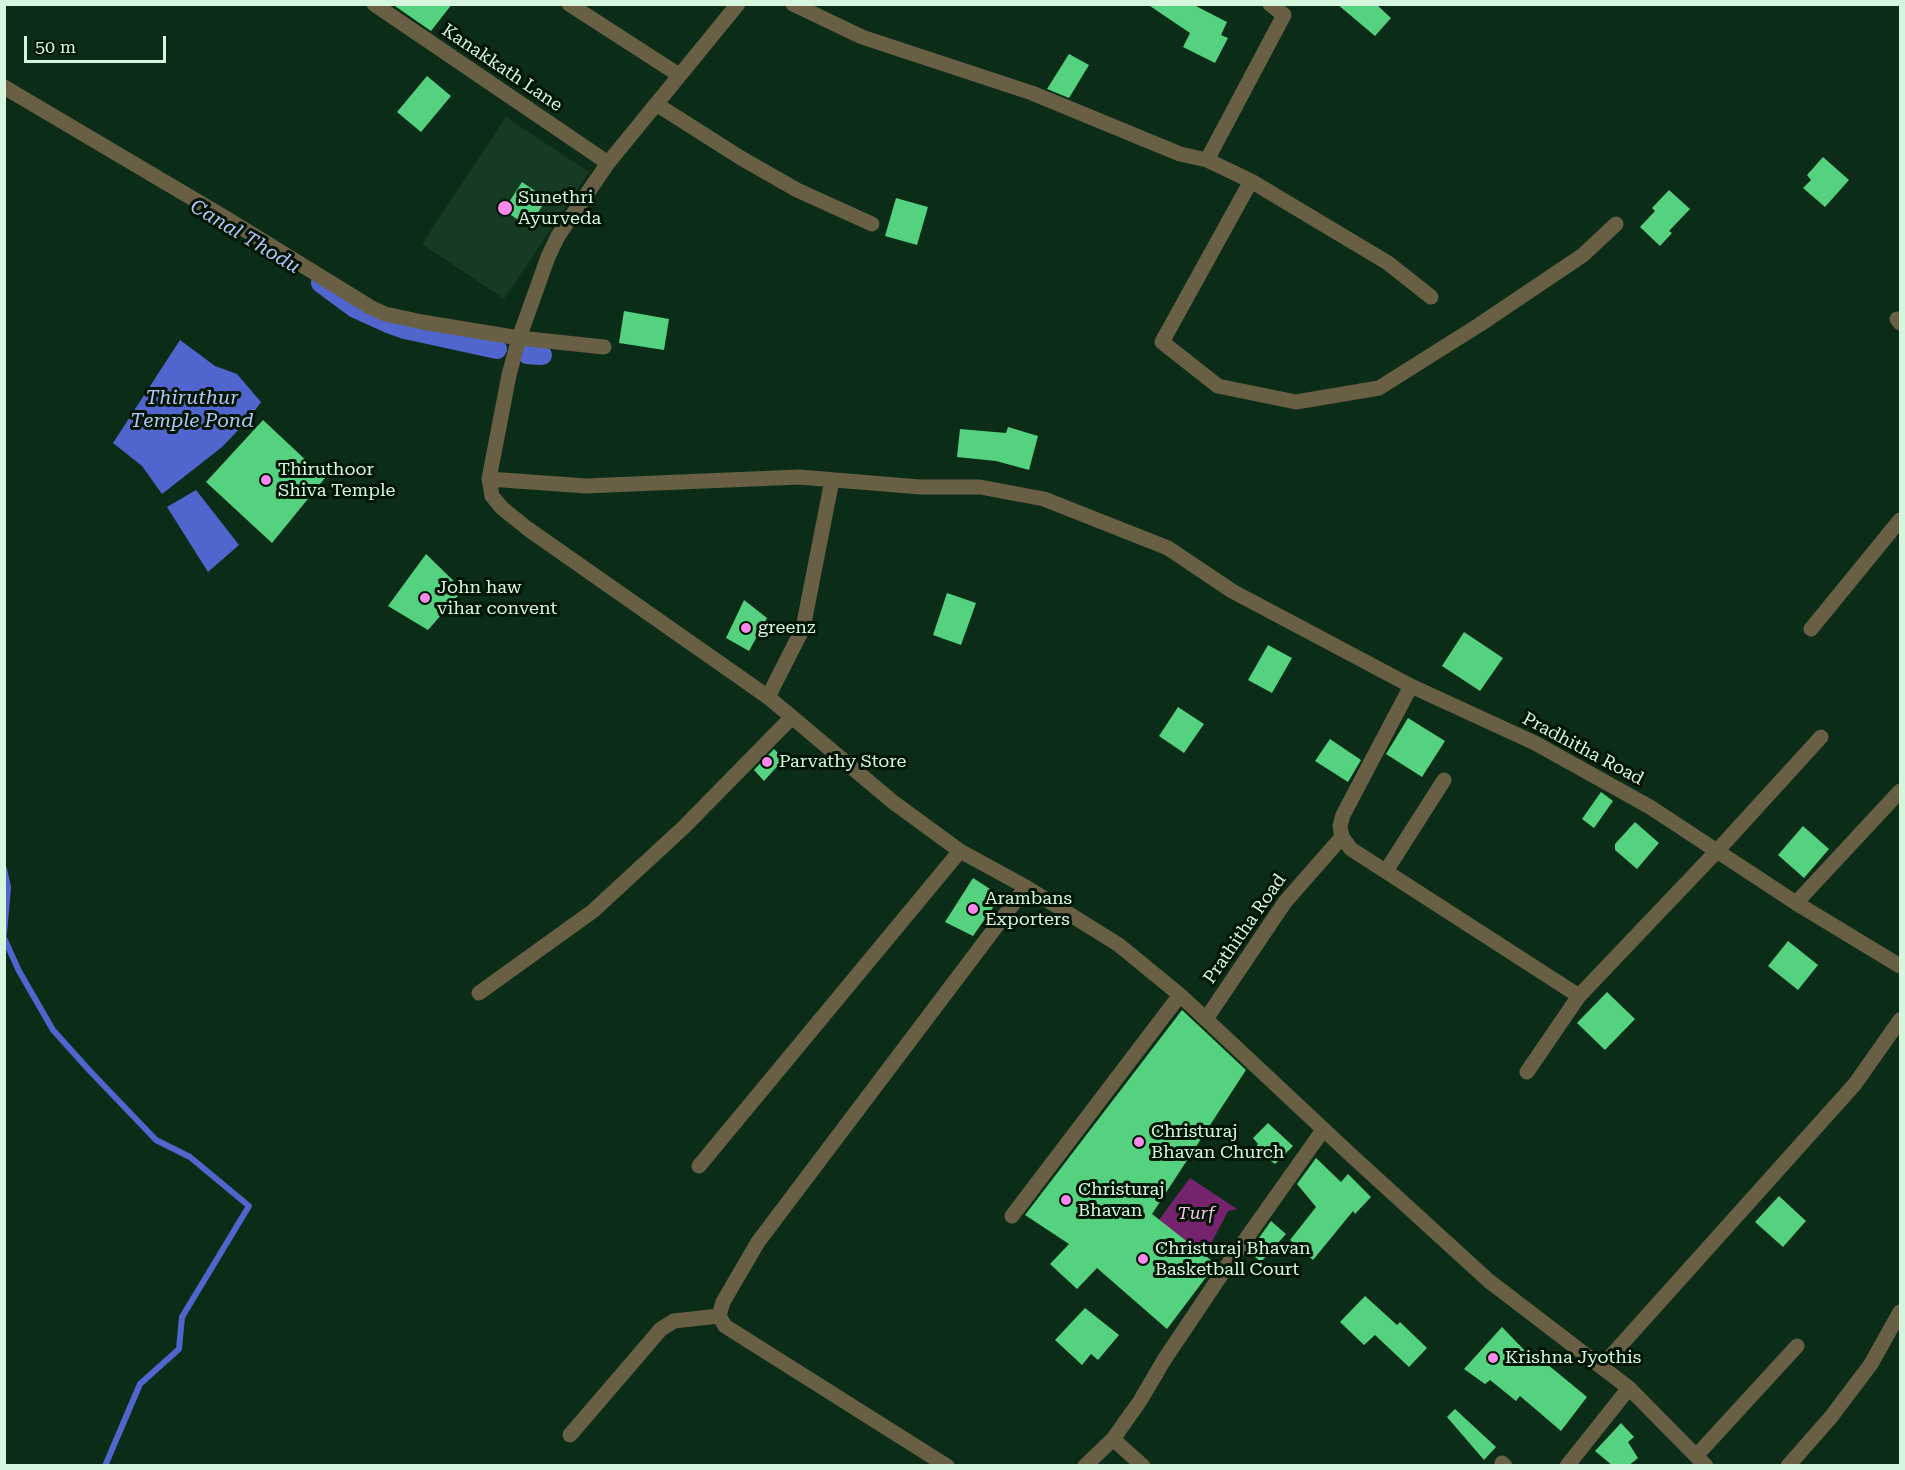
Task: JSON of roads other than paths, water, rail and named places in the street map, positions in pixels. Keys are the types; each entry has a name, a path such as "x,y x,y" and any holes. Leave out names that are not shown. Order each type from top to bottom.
{"street":[{"name":"Kanakkath Lane","path":"374,4 608,163"},
{"path":"569,4 679,75"},
{"path":"738,4 608,163 558,236 548,257 519,338 499,417 489,479 492,496 514,519 768,697 893,802 960,851 1026,887 1119,945 1180,995 1323,1130 1489,1281 1629,1388 1701,1460 1797,1346"},
{"path":"793,4 862,37 1032,93 1180,154 1206,160 1251,181 1388,263 1431,297"},
{"path":"1206,160 1287,10 1270,4"},
{"path":"4,87 385,314 519,338 604,347"},
{"path":"656,104 778,179 872,224"},
{"path":"1251,181 1162,342 1218,386 1296,402 1379,388 1479,325 1583,255 1616,224"},
{"name":"Pradhitha Road","path":"489,479 586,486 799,477 920,486 980,487 1044,500 1168,548 1232,591 1411,686 1535,743 1650,807 1796,903 1900,966"},
{"path":"768,697 803,628 832,480"},
{"path":"1811,629 1900,520"},
{"path":"1411,686 1343,814 1340,825 1342,837 1351,849 1579,996"},
{"path":"479,993 593,911 684,826 792,717"},
{"path":"1527,1072 1579,996 1717,851 1821,737"},
{"path":"1386,871 1444,780"},
{"path":"1796,903 1900,791"},
{"name":"Prathitha Road","path":"1206,1019 1285,902 1342,837"},
{"path":"699,1166 960,851"},
{"path":"947,1466 725,1326 719,1316 723,1302 758,1242 1026,887"},
{"path":"1012,1216 1180,995"},
{"path":"1602,1366 1855,1084 1900,1020"},
{"path":"1085,1466 1113,1439 1140,1401 1164,1360 1231,1260 1323,1130"},
{"path":"1788,1466 1831,1417 1870,1364 1900,1312"},
{"path":"570,1435 662,1329 674,1321 719,1316"},
{"path":"1567,1466 1629,1388"},
{"path":"1113,1439 1143,1466"}],"water":[{"name":"Thiruthur Temple Pond","path":"180,340 215,366 237,374 261,402 249,419 222,447 162,494 142,466 113,443"},
{"path":"196,490 239,545 208,572 167,507"}],"waterway":[{"name":"Canal Thodu","path":"321,283 355,308 388,323 405,329 497,349"},
{"name":"Canal Thodu","path":"527,354 542,355"},
{"path":"4,869 8,887 4,934"},
{"path":"4,938 19,971 53,1030 89,1070 156,1140 190,1157 249,1206 182,1317 179,1349 140,1384 105,1466"}],"place":[{"name":"Sunethri Ayurveda","path":"505,208"},
{"name":"Thiruthoor Shiva Temple","path":"266,480"},
{"name":"John haw vihar convent","path":"425,598"},
{"name":"greenz","path":"746,628"},
{"name":"Parvathy Store","path":"767,762"},
{"name":"Arambans Exporters","path":"973,909"},
{"name":"Christuraj Bhavan Church","path":"1139,1142"},
{"name":"Christuraj Bhavan","path":"1066,1200"},
{"name":"Christuraj Bhavan Basketball Court","path":"1143,1259"},
{"name":"Krishna Jyothis","path":"1493,1358"}],"park label":[{"name":"Turf","path":"1196,1214"}]}
